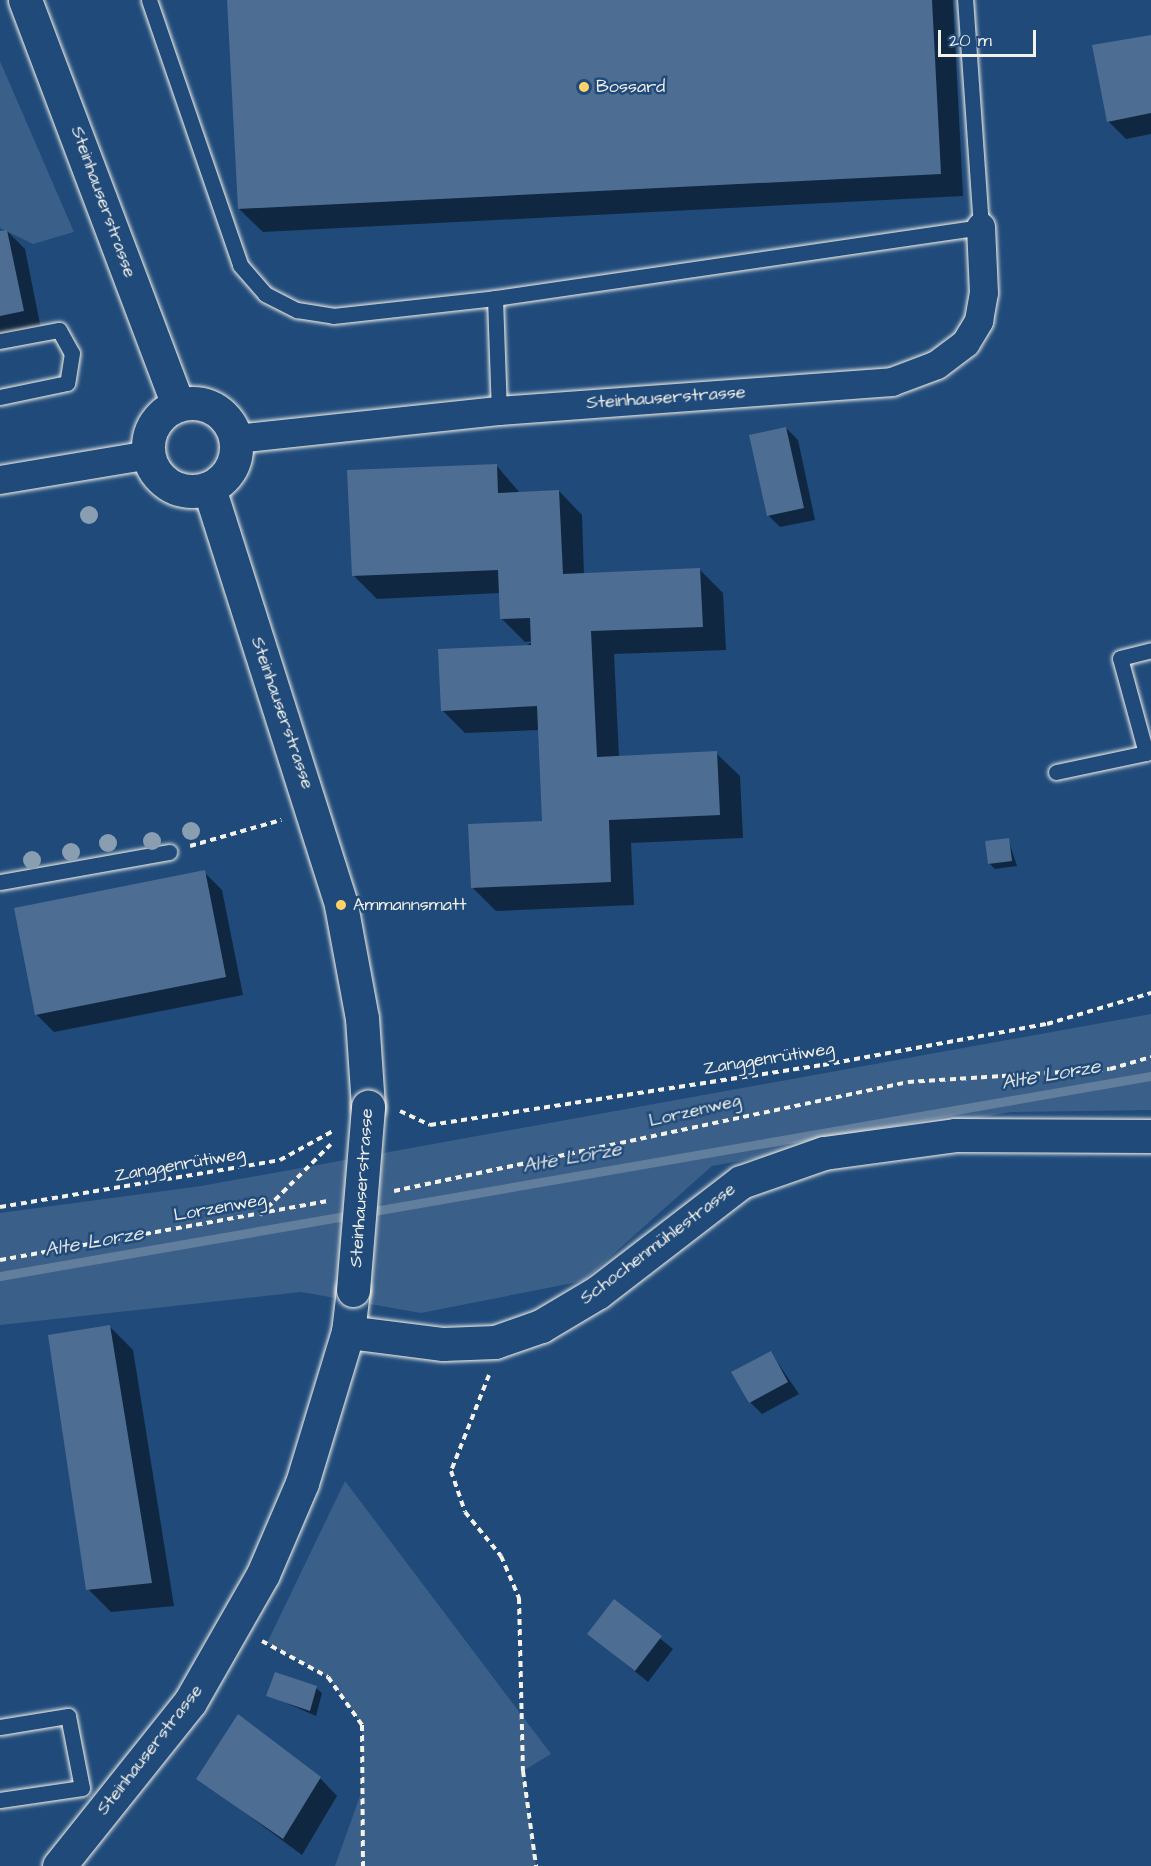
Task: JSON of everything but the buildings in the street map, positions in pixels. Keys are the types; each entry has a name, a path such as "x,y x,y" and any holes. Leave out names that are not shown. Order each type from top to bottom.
{"street":[{"name":"Steinhauserstrasse","path":"25,0 178,405"},
{"name":"Steinhauserstrasse","path":"236,440 499,411 892,382 937,365 966,343 979,321 984,293 981,227"},
{"path":"178,405 215,409 236,440 231,468 209,488 183,491 167,484 149,455 154,424 178,405"},
{"path":"0,480 149,455"},
{"name":"Steinhauserstrasse","path":"59,1866 190,1702 233,1632 288,1519 348,1332 353,1290 366,1111 355,967 308,788 209,488"},
{"name":"Schochenmühlestrasse","path":"348,1332 443,1344 495,1342 541,1326 598,1293 741,1182 824,1153 955,1135 1151,1136"}],"lane":[{"path":"149,0 240,265 265,294 297,310 333,316 495,298 981,227 965,0"},
{"path":"495,298 499,411"},
{"path":"0,341 59,330 72,354 67,383 0,397"},
{"path":"1056,772 1146,753 1120,658 1151,650"},
{"path":"0,882 169,852"},
{"path":"0,1727 68,1716 82,1788 0,1800"}],"path":[{"path":"169,852 280,821 308,788"},
{"name":"Zanggenrütiweg","path":"0,1207 280,1160 366,1111 430,1125 988,1034 1151,993"},
{"name":"Lorzenweg","path":"385,1192 897,1084 1110,1068 1151,1057"},
{"path":"260,1215 366,1111"},
{"name":"Lorzenweg","path":"0,1260 260,1215 338,1199"},
{"path":"495,1342 487,1384 451,1471 465,1512 501,1556 519,1598 523,1770 536,1866"},
{"path":"233,1632 267,1643 328,1677 362,1725 363,1866"}],"shaded area":[{"path":"0,61 74,232 33,244 0,228"},
{"path":"1151,1014 1151,1110 1011,1112 712,1166 583,1281 421,1313 301,1292 0,1325 0,1213 201,1186"},
{"path":"345,1481 551,1754 523,1771 536,1866 335,1866 361,1793 362,1725 328,1677 267,1643"}],"waterway":[{"name":"Alte Lorze","path":"0,1276 1151,1076"}],"place":[{"name":"Bossard","path":"584,87"},
{"name":"Ammannsmatt","path":"341,905"}]}
